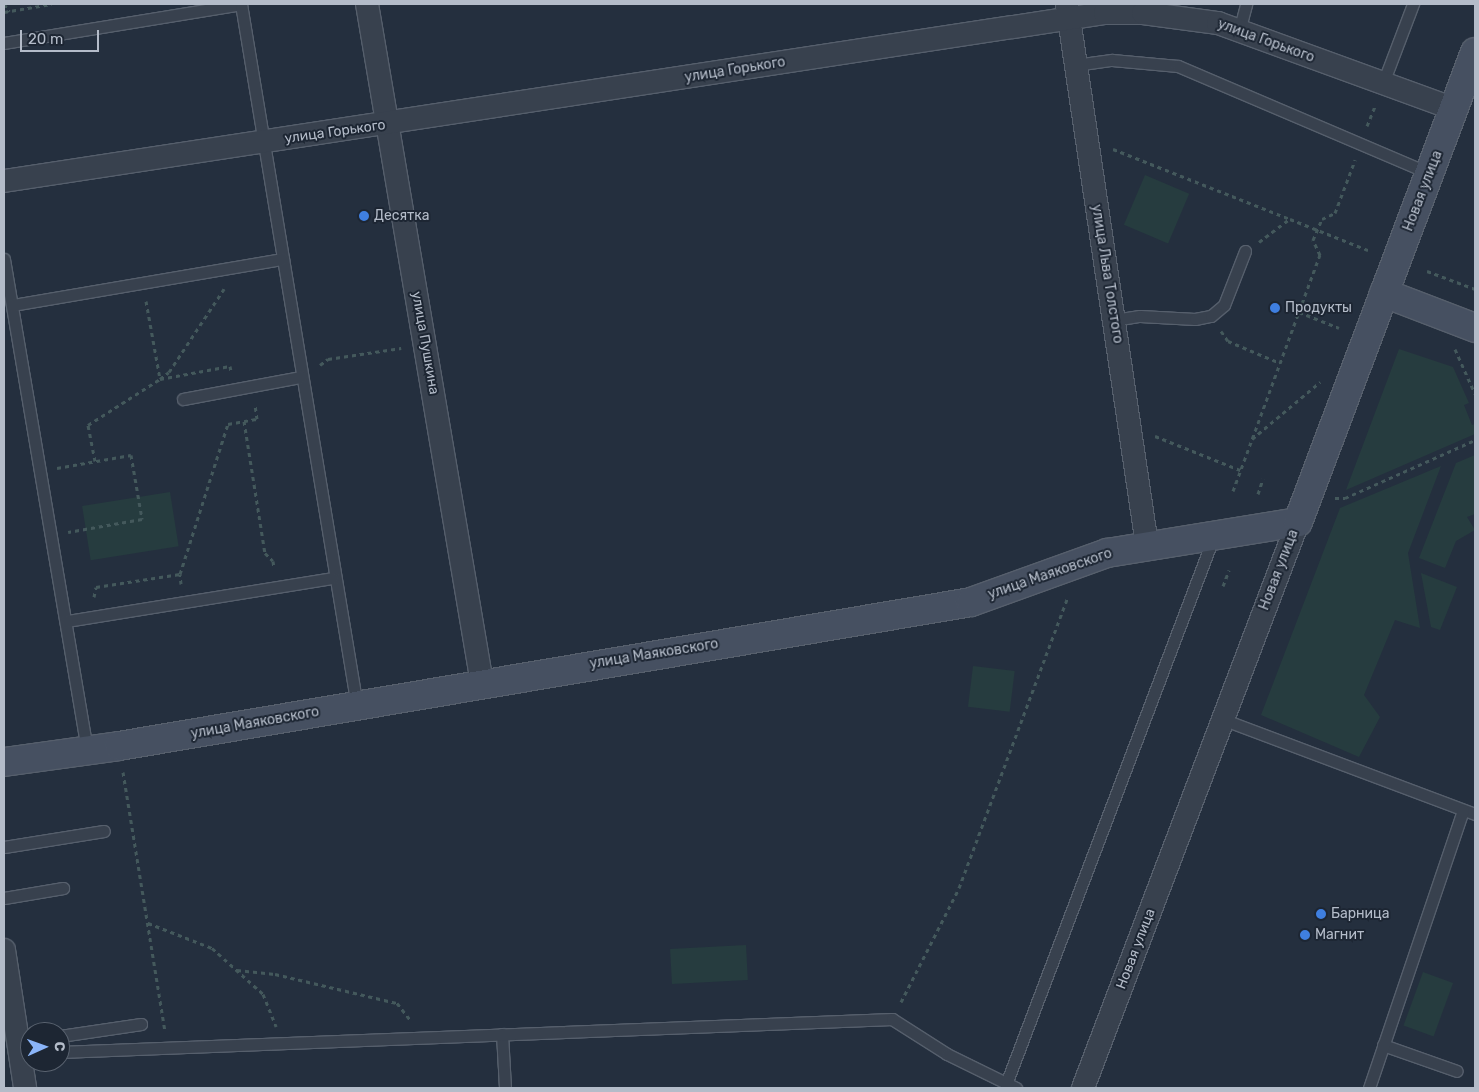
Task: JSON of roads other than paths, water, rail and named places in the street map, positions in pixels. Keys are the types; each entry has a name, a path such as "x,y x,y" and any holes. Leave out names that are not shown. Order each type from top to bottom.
{"street":[{"name":"улица Пушкина","path":"367,4 482,683"},
{"name":"улица Горького","path":"4,181 388,124 1068,11 1143,13 1218,23 1454,109"},
{"name":"улица Льва Толстого","path":"1068,11 1147,545"},
{"name":"Новая улица","path":"1083,1088 1475,52"},
{"path":"1384,293 1475,328"},
{"name":"улица Маяковского","path":"4,762 119,746 482,683 971,602 1075,563 1147,545 1298,522"},
{"path":"4,950 20,1028"},
{"path":"25,1072 25,1088"}],"lane":[{"path":"4,43 241,4 333,578 357,706"},
{"path":"1238,31 1246,4"},
{"path":"1383,84 1413,4"},
{"path":"1076,65 1112,60 1178,66 1429,173"},
{"path":"1114,320 1140,316 1195,319 1211,316 1224,305 1245,251"},
{"path":"4,259 42,470 87,751"},
{"path":"13,305 283,259"},
{"path":"183,399 301,377"},
{"path":"70,1052 892,1019 947,1054 1011,1086 1215,535"},
{"path":"67,621 333,578"},
{"path":"1222,719 1475,814"},
{"path":"1369,1088 1463,810"},
{"path":"4,847 104,831"},
{"path":"4,898 63,888"},
{"path":"70,1035 141,1024"},
{"path":"502,1034 505,1088"},
{"path":"1384,1045 1457,1071"}],"place":[{"name":"Десятка","path":"364,216"},
{"name":"Продукты","path":"1275,308"},
{"name":"Барница","path":"1321,914"},
{"name":"Магнит","path":"1305,935"}]}
